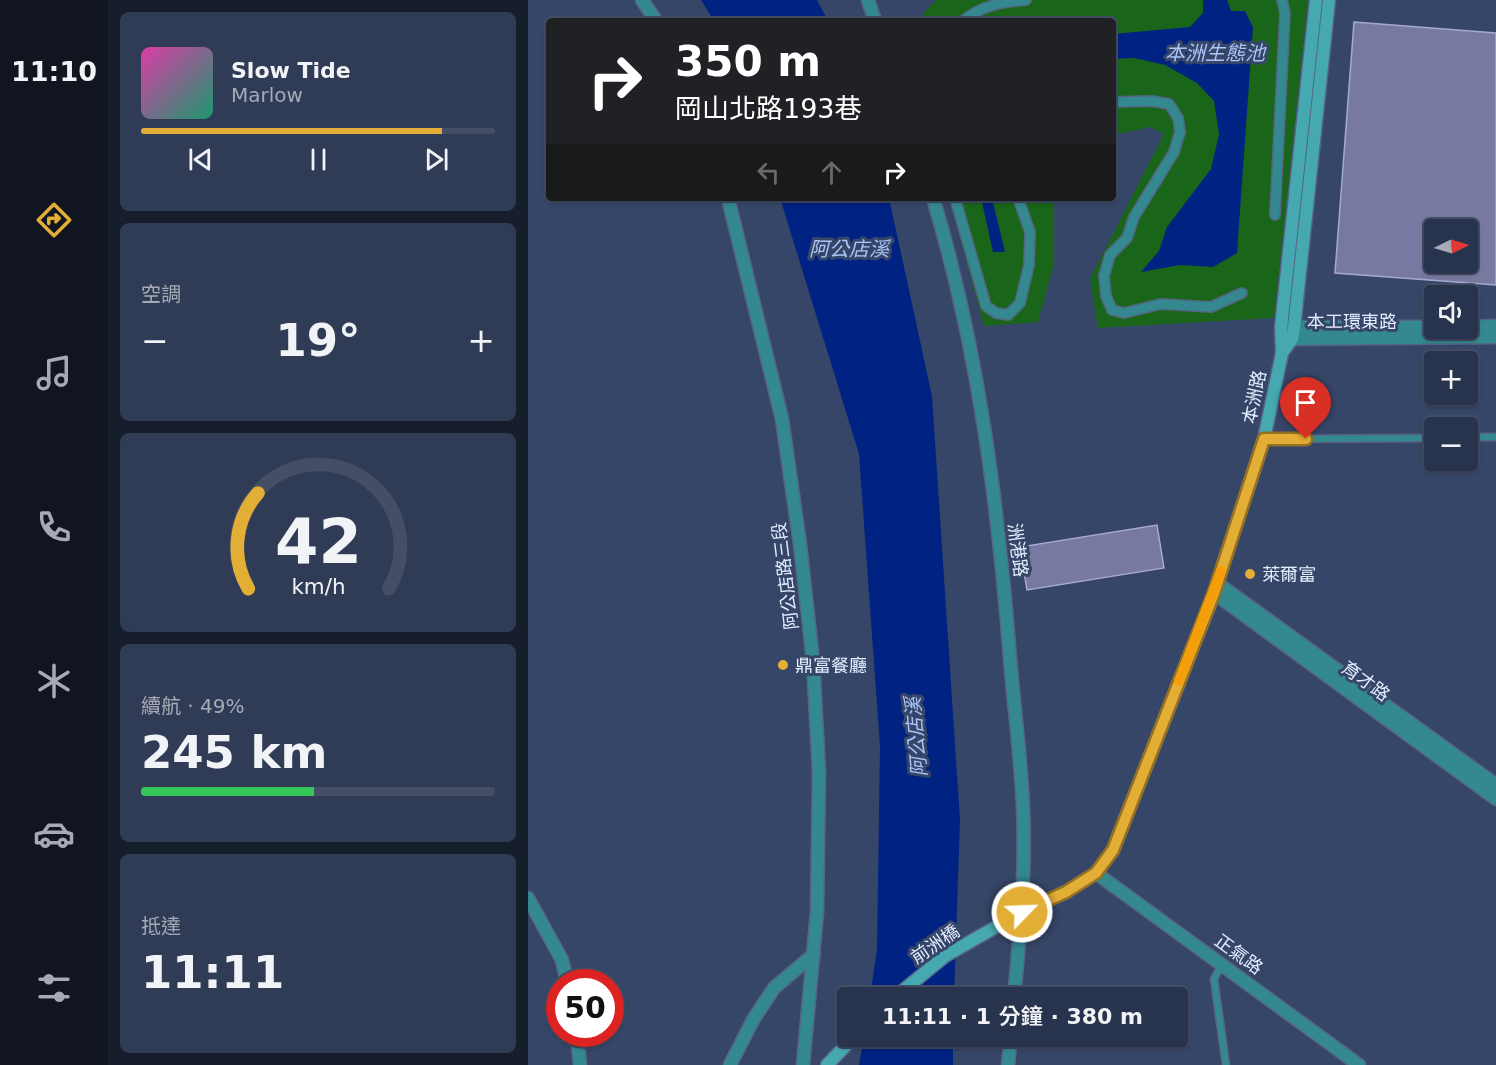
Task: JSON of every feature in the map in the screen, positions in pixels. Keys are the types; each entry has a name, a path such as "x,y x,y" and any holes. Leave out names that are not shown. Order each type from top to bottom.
{"main road":[{"name":"本洲路","path":"1287,333 1316,0"},
{"name":"本洲路","path":"1022,912 1066,892 1096,873 1113,850 1216,588 1264,439 1287,333 1329,0"},
{"name":"前洲橋","path":"907,987 945,956 1022,912"},
{"path":"827,1064 844,1047"}],"street":[{"path":"642,0 654,18"},
{"path":"868,0 875,18"},
{"path":"966,18 995,3 1026,0"},
{"path":"1275,215 1285,13 1282,0"},
{"path":"1116,102 1152,101 1169,104 1178,118 1180,132 1174,152 1134,217 1127,238 1110,255 1104,276 1106,296 1112,310 1124,313 1161,304 1211,307 1242,293"},
{"name":"阿公店路三段","path":"729,201 782,419 808,605 819,772 817,912 803,1065"},
{"name":"洲港路","path":"934,201 969,344 987,445 1005,588 1023,808 1022,912 1015,987"},
{"path":"956,201 986,306 996,313 1008,315 1020,303 1029,265 1030,232 1019,201"},
{"path":"1478,327 1496,326"},
{"name":"本工環東路","path":"1287,333 1424,327"},
{"name":"本工環東路","path":"1287,333 1496,338"},
{"name":"育才路","path":"1216,588 1496,785"},
{"name":"育才路","path":"1216,588 1496,799"},
{"name":"正氣路","path":"1096,873 1359,1065"},
{"path":"528,898 562,960 564,969"},
{"path":"730,1065 753,1020 774,988 814,954"},
{"path":"578,1047 580,1065"},
{"path":"1008,1065 1010,1047"}],"lane":[{"path":"1478,437 1496,437"},
{"path":"1264,439 1424,438"},
{"path":"1222,964 1214,979 1226,1065"}],"green space":[{"path":"937,0 1308,0 1274,318 1098,328 1090,279 1164,134 1150,127 1116,134 1116,18 923,18 924,12"},
{"path":"950,201 1054,201 1054,263 1038,322 984,326"}],"water":[{"path":"701,0 817,0 826,18 712,18"},
{"name":"本洲生態池","path":"1203,0 1227,0 1231,11 1245,11 1253,27 1237,253 1213,267 1180,265 1141,272 1159,251 1167,227 1211,169 1219,134 1214,101 1197,83 1165,65 1134,58 1116,59 1116,34 1190,27 1203,13"},
{"name":"阿公店溪","path":"781,201 890,201 932,396 960,820 954,987 871,987 877,949 880,746 859,454"},
{"path":"982,201 993,201 1005,252 993,252"},
{"path":"862,1047 953,1047 953,1065 859,1065"}],"building":[{"path":"1354,22 1496,33 1496,285 1335,273"},
{"path":"1157,525 1164,568 1027,590 1020,547"}],"slow traffic":[{"path":"1179,681 1221,571"}],"place":[{"name":"萊爾富","path":"1250,574"},
{"name":"鼎富餐廳","path":"783,665"}],"route":[{"path":"1022,912 1066,892 1096,873 1113,850 1214,593 1264,439 1306,439"}]}
